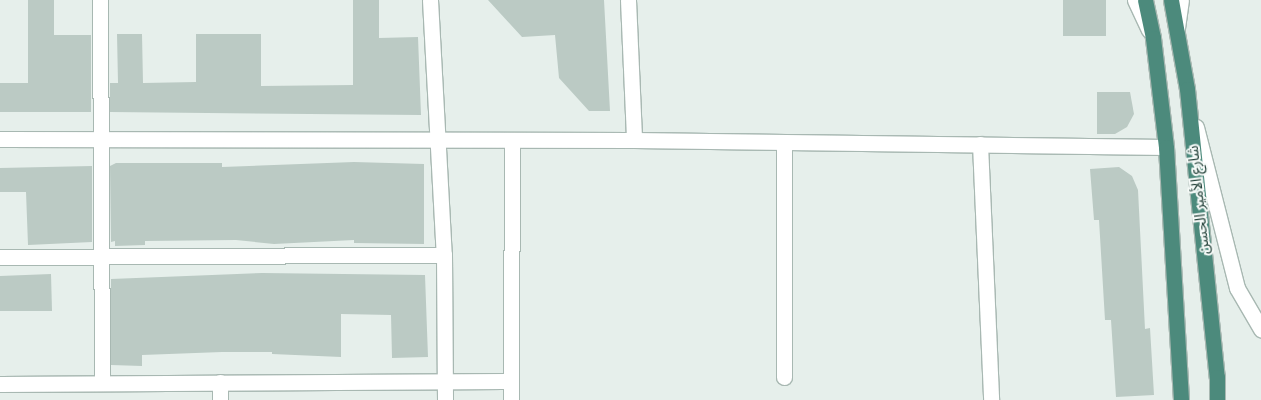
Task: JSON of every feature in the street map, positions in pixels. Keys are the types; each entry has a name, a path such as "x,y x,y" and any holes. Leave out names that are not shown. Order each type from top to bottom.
{"highway":[{"name":"شارع الأمير الحسن","path":"1145,0 1153,38 1166,147 1181,400"},
{"name":"شارع الأمير الحسن","path":"1171,0 1178,28 1186,89 1217,377 1216,400"}],"street":[{"path":"100,0 103,256 102,382"},
{"path":"430,0 444,255 445,400"},
{"path":"628,0 634,140"},
{"path":"1135,0 1153,38"},
{"path":"1178,28 1182,0"},
{"path":"1186,89 1237,288 1261,329"},
{"path":"0,139 634,140 1166,147"},
{"path":"511,400 512,141"},
{"path":"784,142 784,378"},
{"path":"980,144 991,400"},
{"path":"0,257 444,255"},
{"path":"0,384 102,382 511,382"},
{"path":"220,382 220,400"}],"building":[{"path":"28,0 54,0 54,35 91,35 91,112 0,112 0,83 28,83"},
{"path":"353,0 379,0 379,38 418,37 421,115 110,112 110,83 118,83 117,34 142,34 143,83 196,82 196,34 261,34 261,86 353,85"},
{"path":"488,0 604,0 610,111 589,111 559,78 555,35 522,37"},
{"path":"1063,0 1106,0 1106,36 1063,36"},
{"path":"1097,92 1130,92 1134,114 1127,127 1115,134 1097,134"},
{"path":"354,162 424,164 424,244 354,243 354,240 274,244 236,240 145,241 145,245 115,246 115,241 111,242 110,166 116,163 222,163 222,167"},
{"path":"92,166 92,242 28,245 26,192 0,192 0,168"},
{"path":"1119,167 1132,176 1138,190 1145,329 1150,328 1154,395 1116,397 1111,320 1105,320 1099,220 1094,220 1090,169"},
{"path":"262,273 425,275 428,357 392,358 391,315 341,314 341,357 272,354 272,352 222,352 142,355 142,366 111,365 111,279"},
{"path":"51,274 52,311 0,311 0,276"}]}
